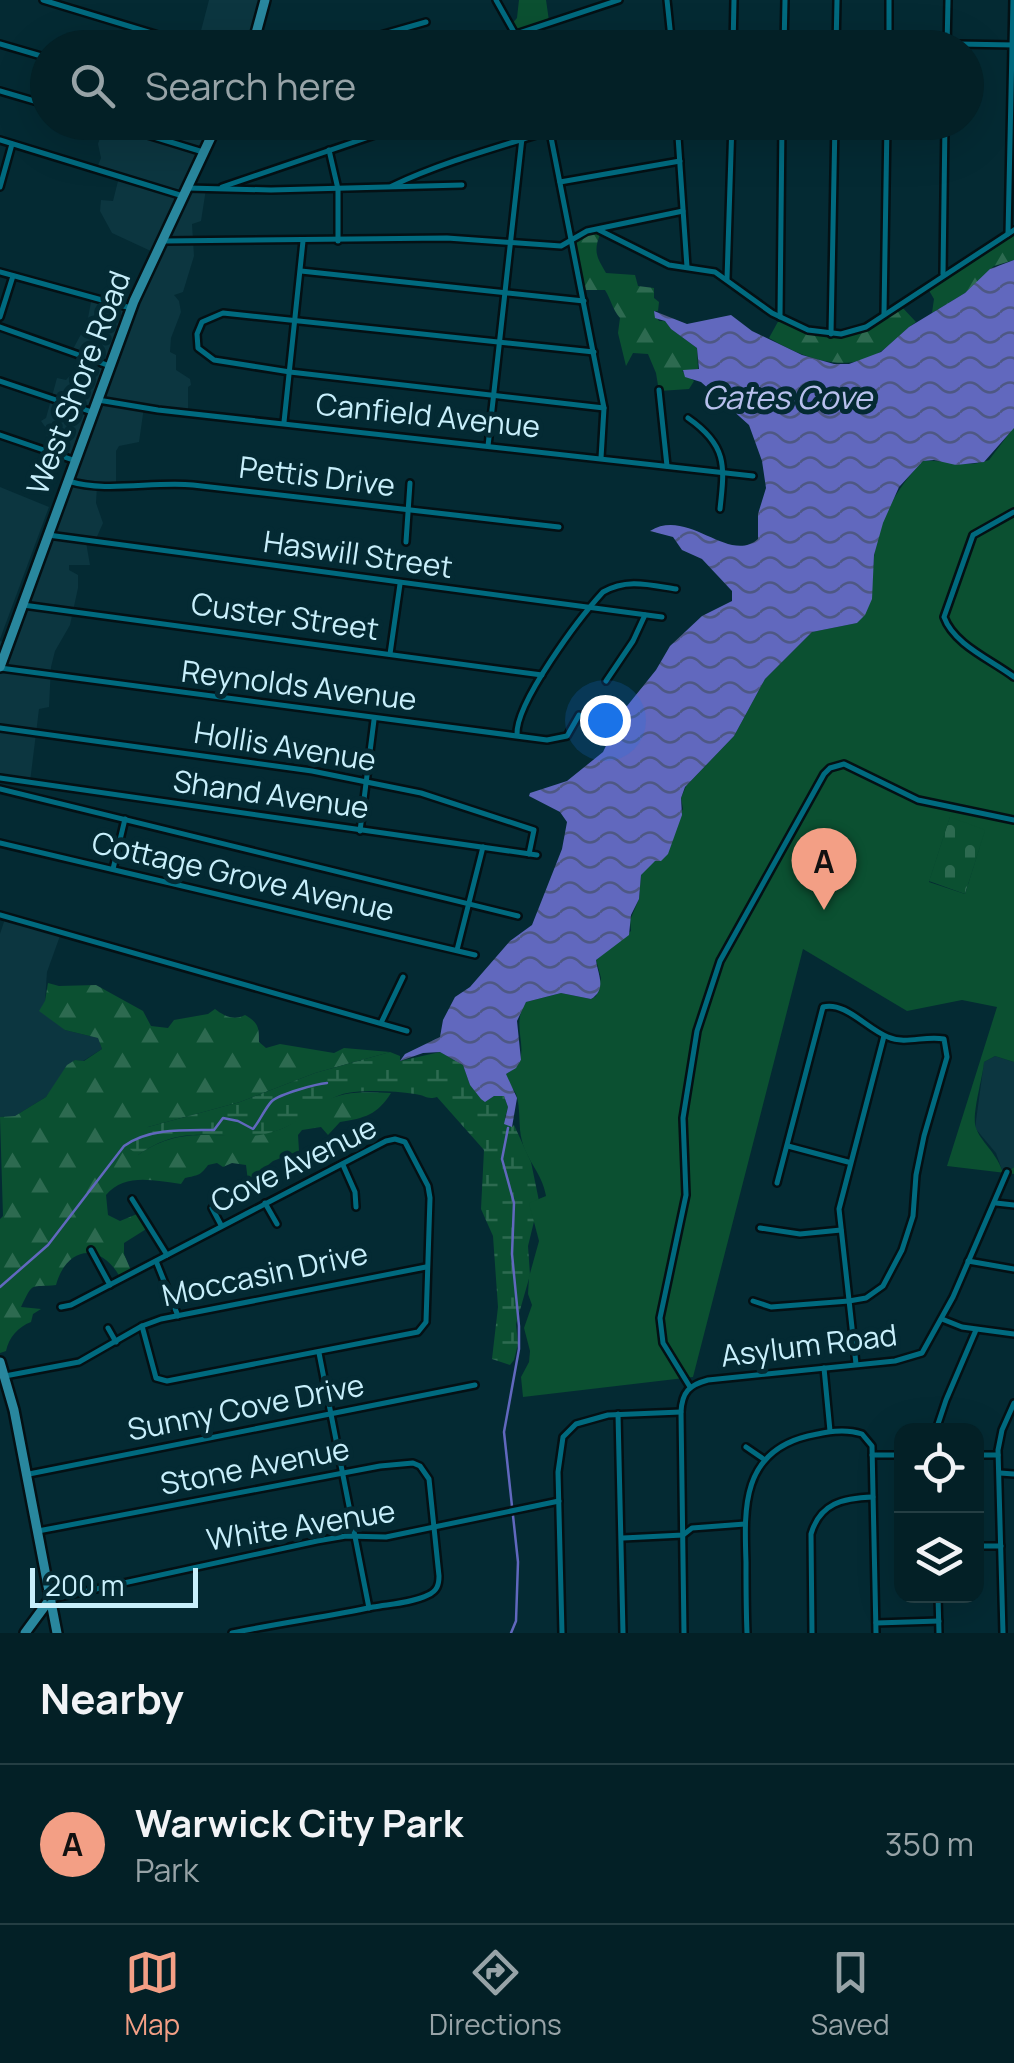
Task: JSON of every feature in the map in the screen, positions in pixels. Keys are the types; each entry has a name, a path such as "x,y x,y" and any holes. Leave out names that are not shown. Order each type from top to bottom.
{"main road":[{"path":"257,30 265,0"},
{"name":"West Shore Road","path":"0,668 131,308 209,140"},
{"path":"0,1362 58,1633"},
{"path":"25,1633 50,1599"}],"street":[{"path":"43,0 142,30"},
{"path":"496,0 515,30"},
{"path":"526,30 618,0"},
{"path":"667,0 670,30"},
{"path":"733,30 734,0"},
{"path":"784,30 785,0"},
{"path":"836,30 837,0"},
{"path":"889,0 889,30"},
{"path":"947,30 948,0"},
{"path":"596,228 669,264 715,272 780,317 808,330 830,335 854,333 1011,232 1012,0"},
{"path":"398,30 426,22"},
{"path":"0,44 30,53"},
{"path":"984,44 1013,44"},
{"path":"0,91 30,100"},
{"path":"0,140 185,192 462,185"},
{"path":"164,140 203,152"},
{"path":"214,190 359,140"},
{"path":"389,187 516,140"},
{"path":"488,446 522,140"},
{"path":"552,140 604,408 601,458"},
{"path":"679,140 687,267"},
{"path":"726,280 731,140"},
{"path":"780,317 782,140"},
{"path":"830,335 835,140"},
{"path":"884,315 887,140"},
{"path":"943,276 945,140"},
{"path":"0,187 12,144"},
{"path":"329,150 338,189 338,241"},
{"path":"560,182 680,160"},
{"path":"162,240 191,243 447,238 561,246 582,232 683,210"},
{"path":"284,422 303,241"},
{"path":"0,272 131,308"},
{"path":"301,272 584,301"},
{"path":"0,316 13,276"},
{"path":"594,352 216,314 202,322 197,334 198,348 214,360 604,408"},
{"path":"0,327 110,366"},
{"path":"0,381 93,412"},
{"path":"659,390 666,466"},
{"name":"Canfield Avenue","path":"98,400 158,410 753,476"},
{"path":"688,418 719,448 724,472 720,509"},
{"path":"0,436 76,461"},
{"name":"Pettis Drive","path":"68,480 99,485 194,485 560,528"},
{"path":"406,542 410,483"},
{"path":"1014,512 973,535 944,618 947,627 963,642 1014,677"},
{"name":"Haswill Street","path":"48,535 662,617"},
{"path":"517,735 516,725 542,675 603,592 630,582 676,589"},
{"path":"390,654 400,584"},
{"name":"Custer Street","path":"22,605 542,675"},
{"path":"606,680 646,614"},
{"name":"Reynolds Avenue","path":"0,668 547,740 562,739 579,715"},
{"path":"360,831 374,719"},
{"name":"Hollis Avenue","path":"0,728 240,760 421,794 534,830 533,854"},
{"path":"690,1387 663,1343 660,1318 686,1195 683,1118 697,1031 720,962 824,774 844,764 935,805 1014,820"},
{"name":"Shand Avenue","path":"0,778 533,854"},
{"path":"0,789 518,916"},
{"path":"113,869 125,819"},
{"name":"Cottage Grove Avenue","path":"0,843 476,955"},
{"path":"457,950 483,847"},
{"path":"0,914 407,1031"},
{"path":"381,1024 403,976"},
{"path":"753,1302 770,1307 849,1301 866,1298 883,1286 914,1216 916,1175 924,1136 947,1057 944,1039 898,1040 884,1036 834,1005 823,1007 777,1182"},
{"path":"856,1364 839,1208 884,1036"},
{"name":"Cove Avenue","path":"60,1308 386,1141 394,1138 406,1142 430,1198 423,1328 167,1381 156,1378 142,1326"},
{"path":"788,1146 849,1162"},
{"path":"343,1165 355,1192 356,1206"},
{"name":"Asylum Road","path":"684,1633 681,1412 682,1400 690,1387 708,1380 916,1356 928,1347 942,1319 1007,1172"},
{"path":"132,1198 166,1255"},
{"path":"266,1203 277,1224"},
{"path":"996,1203 1014,1205"},
{"path":"212,1208 221,1226"},
{"path":"760,1228 800,1234 841,1230"},
{"path":"91,1250 110,1285"},
{"path":"156,1261 178,1316"},
{"path":"968,1261 1014,1270"},
{"name":"Moccasin Drive","path":"5,1376 79,1362 142,1326 178,1316 426,1267"},
{"path":"942,1319 976,1330 1014,1334"},
{"path":"108,1328 116,1342"},
{"path":"938,1423 976,1330"},
{"path":"318,1352 369,1608"},
{"path":"824,1368 830,1431"},
{"name":"Sunny Cove Drive","path":"26,1474 475,1386"},
{"path":"1003,1633 998,1455 1002,1430 1014,1403"},
{"path":"562,1633 558,1455 567,1430 591,1418 681,1412"},
{"path":"618,1414 623,1633"},
{"path":"747,1633 746,1496 772,1452 797,1438 830,1431 862,1434 872,1446 876,1633"},
{"path":"746,1447 764,1460"},
{"path":"872,1455 894,1455"},
{"path":"984,1455 998,1455"},
{"name":"Stone Avenue","path":"37,1532 405,1462 420,1466 429,1480 435,1526"},
{"path":"1000,1473 1014,1474"},
{"path":"812,1633 810,1534 817,1516 840,1500 872,1497"},
{"name":"White Avenue","path":"50,1599 317,1541 386,1537 559,1502"},
{"path":"623,1538 683,1536 692,1528 745,1524"},
{"path":"232,1633 428,1595 436,1588 439,1576 435,1526"},
{"path":"984,1546 1002,1546"},
{"path":"938,1603 940,1633"},
{"path":"876,1623 939,1621"}],"shaded area":[{"path":"209,0 263,0 254,30 201,30"},
{"path":"99,140 208,140 185,186 206,189 201,221 192,224 194,256 183,292 174,295 181,312 170,352 176,355 176,370 190,379 191,385 188,412 144,407 139,442 119,446 116,451 116,484 97,486 96,503 103,523 95,541 86,542 90,565 69,565 69,570 78,575 78,588 70,625 51,667 49,707 39,709 30,782 0,777 0,641 5,643 72,462 42,450 47,438 41,421 46,418 57,378 66,380 77,368 81,357 72,351 87,323 92,297 127,307 153,252 112,233 100,211 101,200 113,201 119,177 97,168 101,158"},
{"path":"0,487 49,507 0,639"},
{"path":"6,916 61,933 47,972 45,1001 65,1030 98,1038 102,1049 83,1061 75,1060 46,1097 15,1116 0,1117 0,934"},
{"path":"995,1056 1014,1062 1014,1167 1007,1172 975,1128 984,1062"}],"green space":[{"path":"519,0 546,0 549,21 515,30 512,24 517,18"},
{"path":"597,228 601,232 597,253 606,273 635,275 638,286 654,288 654,298 659,302 658,311 654,311 659,321 665,321 697,348 698,369 682,371 694,381 689,389 659,391 648,354 633,353 626,366 618,333 620,318 607,293 582,290 571,241"},
{"path":"1014,230 1014,260 994,266 965,293 932,313 934,299 927,287"},
{"path":"900,305 916,322 866,359 823,361 769,338 780,318 807,330 853,333"},
{"path":"1014,427 1014,1062 995,1056 984,1062 975,1122 1002,1170 1007,1172 1014,1167 1014,1174 947,1166 997,1007 962,1000 907,1011 803,949 693,1377 523,1397 521,1377 530,1351 524,1328 532,1305 529,1277 539,1241 529,1203 546,1196 524,1148 518,1099 506,1074 520,1059 521,1012 526,1002 561,993 591,999 596,996 601,978 596,960 631,931 641,875 683,809 681,798 686,786 734,736 765,679 812,632 857,623 869,598 880,530 891,504 914,471 923,461 972,464 989,460","holes":["950,817 985,830 965,894 929,882"]},
{"path":"950,816 986,829 965,894 929,881"},
{"path":"48,983 96,985 143,1011 151,1026 168,1028 174,1020 208,1014 215,1009 229,1017 250,1018 257,1026 259,1042 266,1048 280,1044 334,1053 344,1048 390,1052 315,1073 240,1102 148,1127 138,1155 173,1138 256,1135 282,1129 339,1096 391,1093 375,1111 340,1122 328,1135 321,1127 302,1130 298,1135 299,1151 273,1161 248,1181 246,1165 232,1163 223,1167 217,1163 185,1178 181,1184 140,1180 113,1188 106,1195 108,1215 120,1221 142,1212 151,1226 124,1243 132,1273 121,1279 113,1267 95,1254 76,1256 61,1272 56,1285 31,1289 21,1307 41,1309 15,1333 6,1351 0,1353 0,1117 15,1116 46,1097 67,1065 75,1060 84,1061 102,1049 98,1038 65,1030 39,1011"},
{"path":"390,1052 400,1056 400,1061 440,1052 463,1065 470,1085 485,1102 494,1096 504,1096 508,1107 505,1118 514,1125 531,1162 539,1201 528,1246 530,1275 516,1324 518,1344 510,1365 492,1359 498,1307 493,1236 481,1209 484,1150 437,1097 354,1092 334,1098 289,1126 260,1135 193,1135 176,1137 138,1155 130,1149 135,1136 148,1127 240,1102 315,1073"}],"water":[{"name":"Gates Cove","path":"1014,260 1014,428 984,462 956,465 923,461 899,487 874,555 872,599 865,615 857,623 812,632 765,679 734,736 685,787 682,815 668,854 641,875 629,935 596,960 599,991 591,999 561,993 526,1002 517,1021 521,1060 506,1074 517,1098 512,1127 504,1124 508,1107 504,1096 494,1096 485,1102 481,1099 470,1085 463,1065 440,1052 400,1061 405,1054 440,1037 443,1020 455,997 470,987 510,941 532,925 562,849 567,822 560,812 529,796 530,793 567,781 603,752 623,711 670,646 702,616 732,601 732,591 702,559 682,550 673,537 650,531 679,526 734,545 747,545 758,539 758,514 766,488 762,461 749,425 701,382 685,377 683,370 699,369 697,348 665,321 655,318 654,311 687,324 731,315 752,331 802,355 849,364 881,352 909,327 965,293 990,269"}],"waterway":[{"path":"0,1287 48,1245 124,1146 156,1133 214,1130 223,1118 253,1129 276,1098 327,1083"},
{"path":"508,1128 502,1159 514,1203 512,1254 519,1326 519,1349 504,1432 518,1562 516,1621 511,1633"}],"place":[{"name":"Warwick City Park","path":"824,910"}]}
